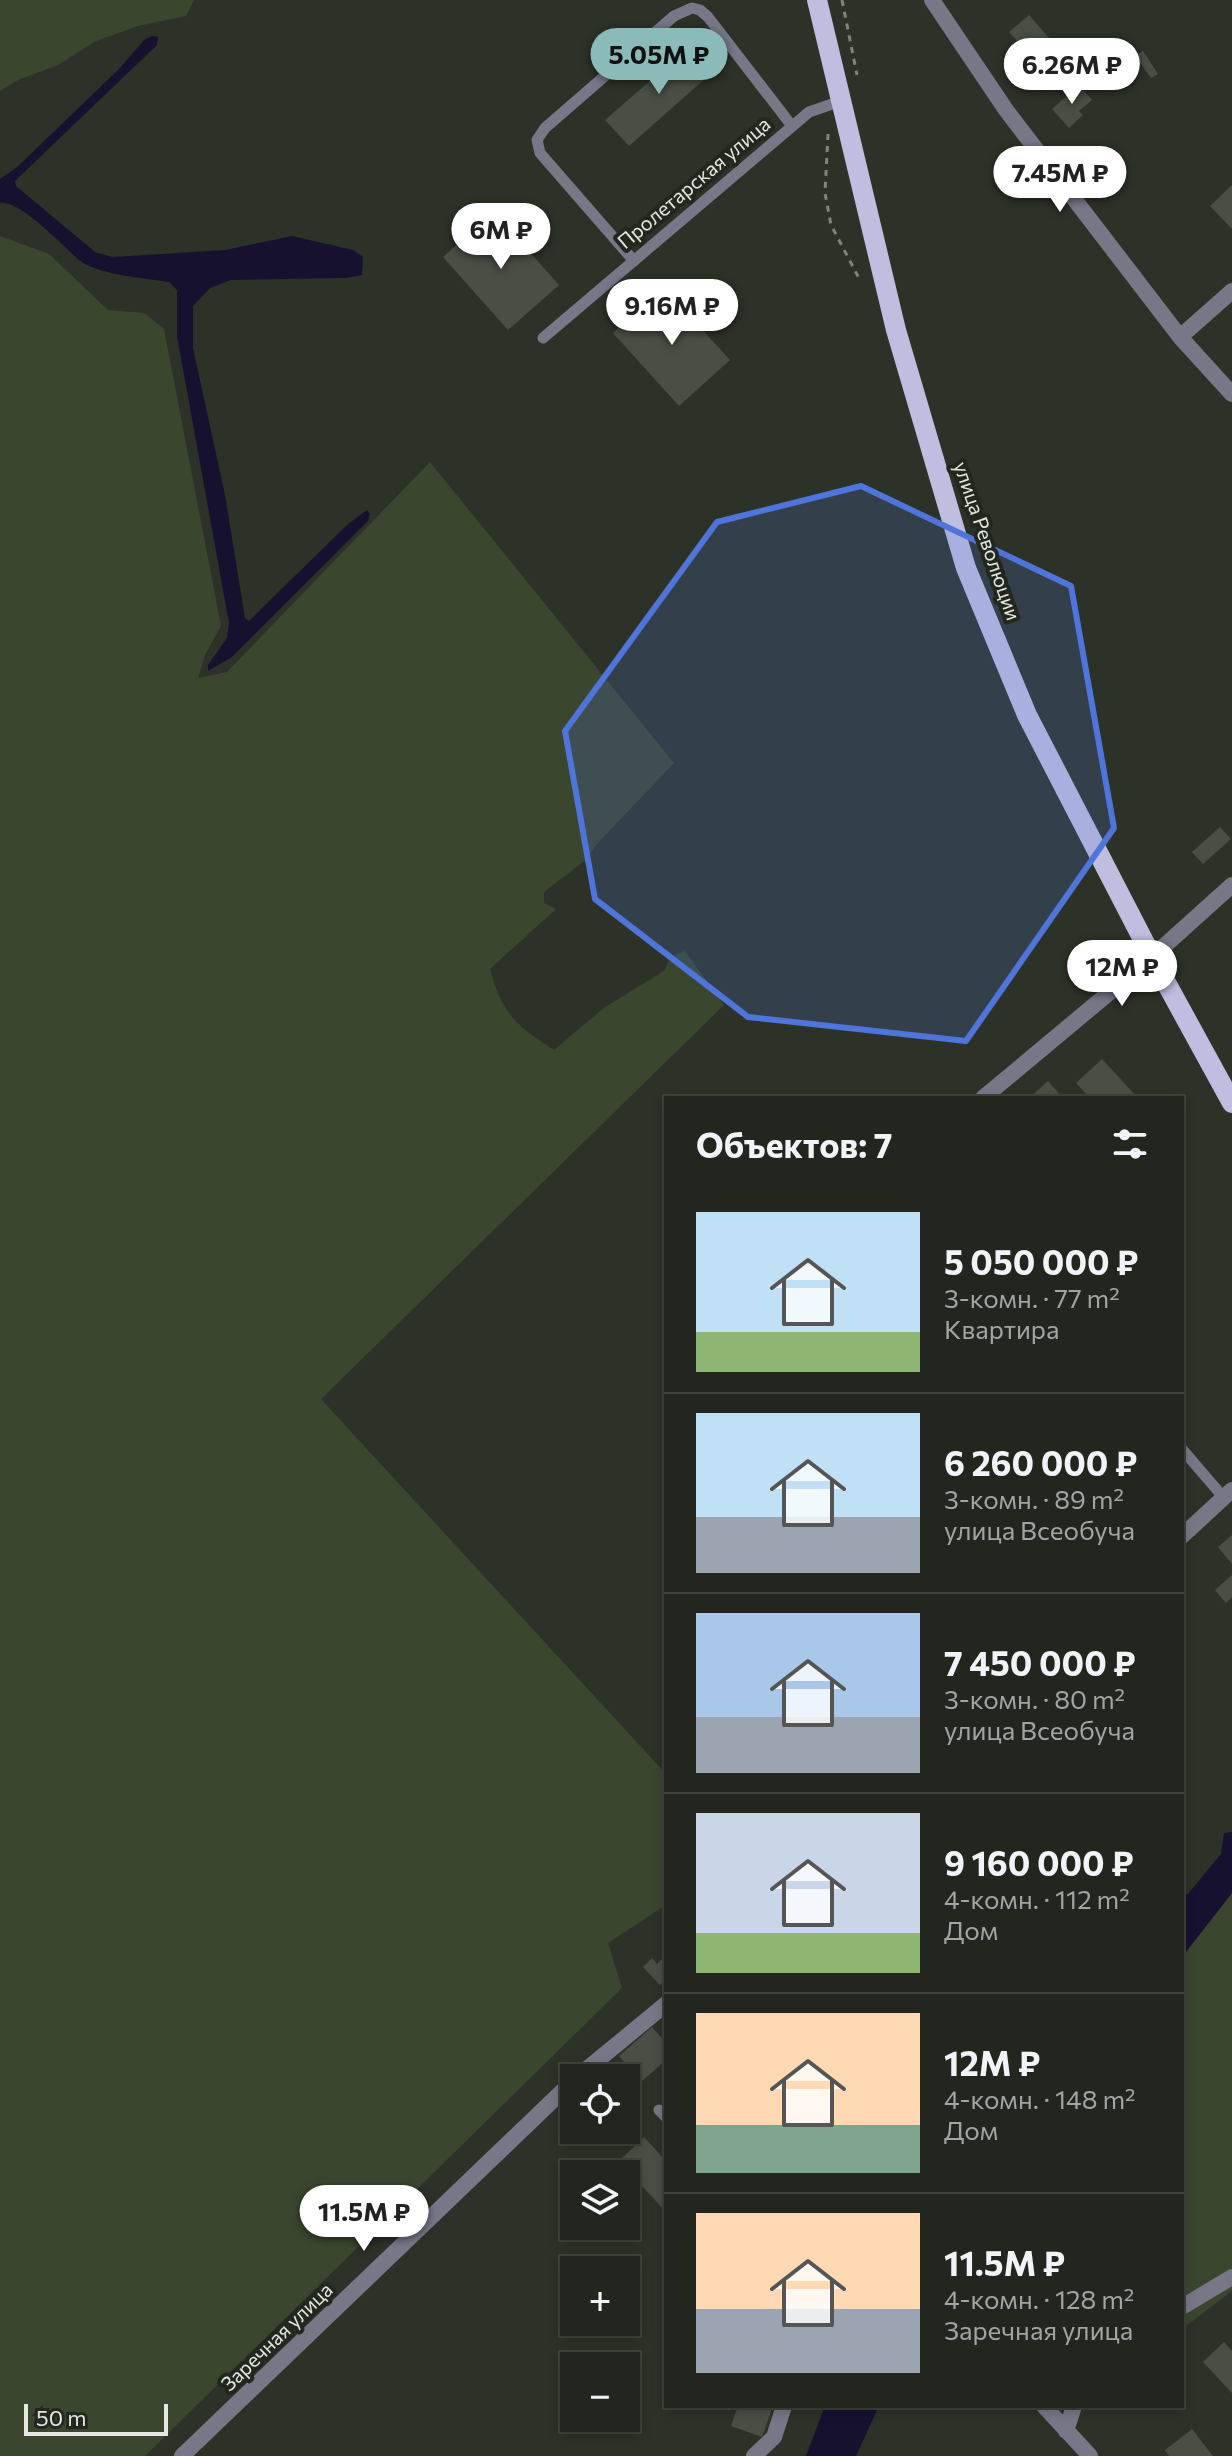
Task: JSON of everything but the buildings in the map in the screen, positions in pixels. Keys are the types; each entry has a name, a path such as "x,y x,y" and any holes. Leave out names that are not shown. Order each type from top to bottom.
{"main road":[{"name":"улица Революции","path":"817,0 896,330 966,568 1027,715 1152,957 1232,1103"}],"street":[{"path":"938,3 1006,110 1180,337 1232,394"},
{"path":"1180,337 1232,291"},
{"path":"985,1096 1152,957 1232,885"},
{"path":"1184,1534 1228,1494"},
{"name":"Заречная улица","path":"593,2064 664,2006"},
{"name":"Заречная улица","path":"182,2456 560,2093"},
{"path":"1184,2306 1232,2277"},
{"path":"754,2456 774,2437 783,2408"},
{"path":"1046,2408 1090,2456"},
{"path":"1066,2431 1073,2408"}],"lane":[{"path":"634,261 540,153 537,140 545,128 674,16 692,8 708,17 792,126"},
{"name":"Пролетарская улица","path":"543,338 809,112 841,101"},
{"path":"1184,1451 1228,1494"}],"path":[{"path":"828,136 825,193 831,225 861,282"}],"highlighted area":[{"path":"861,486 1071,586 1114,828 966,1041 748,1017 595,899 565,731 717,522"}],"green space":[{"path":"0,0 194,0 186,16 138,26 96,41 58,65 18,80 0,91"},
{"path":"0,236 49,254 108,310 144,313 164,329 221,626 205,655 198,678 227,672 430,462 674,763 595,846 587,859 544,892 544,903 556,909 490,969 500,997 512,1017 554,1050 605,1007 664,971 670,957 685,951 724,1005 321,1399 664,1772 664,1906 608,1943 622,1988 145,2456 0,2456"},
{"path":"1232,1893 1232,2291 1184,2327 1184,1954"}],"shaded area":[{"path":"158,37 157,45 15,181 16,186 95,252 113,257 225,250 292,236 353,250 363,257 362,275 347,278 231,280 210,288 193,306 193,348 225,495 245,618 249,621 348,524 367,510 370,514 368,521 232,657 208,671 208,665 227,638 229,623 177,336 177,290 169,282 122,275 87,265 30,216 9,204 0,203 0,179 16,168 119,69 145,39"},
{"path":"1232,1832 1232,1893 1184,1954 1184,1895 1221,1854 1224,1833"},
{"path":"824,2408 878,2408 856,2456 806,2456"}]}
